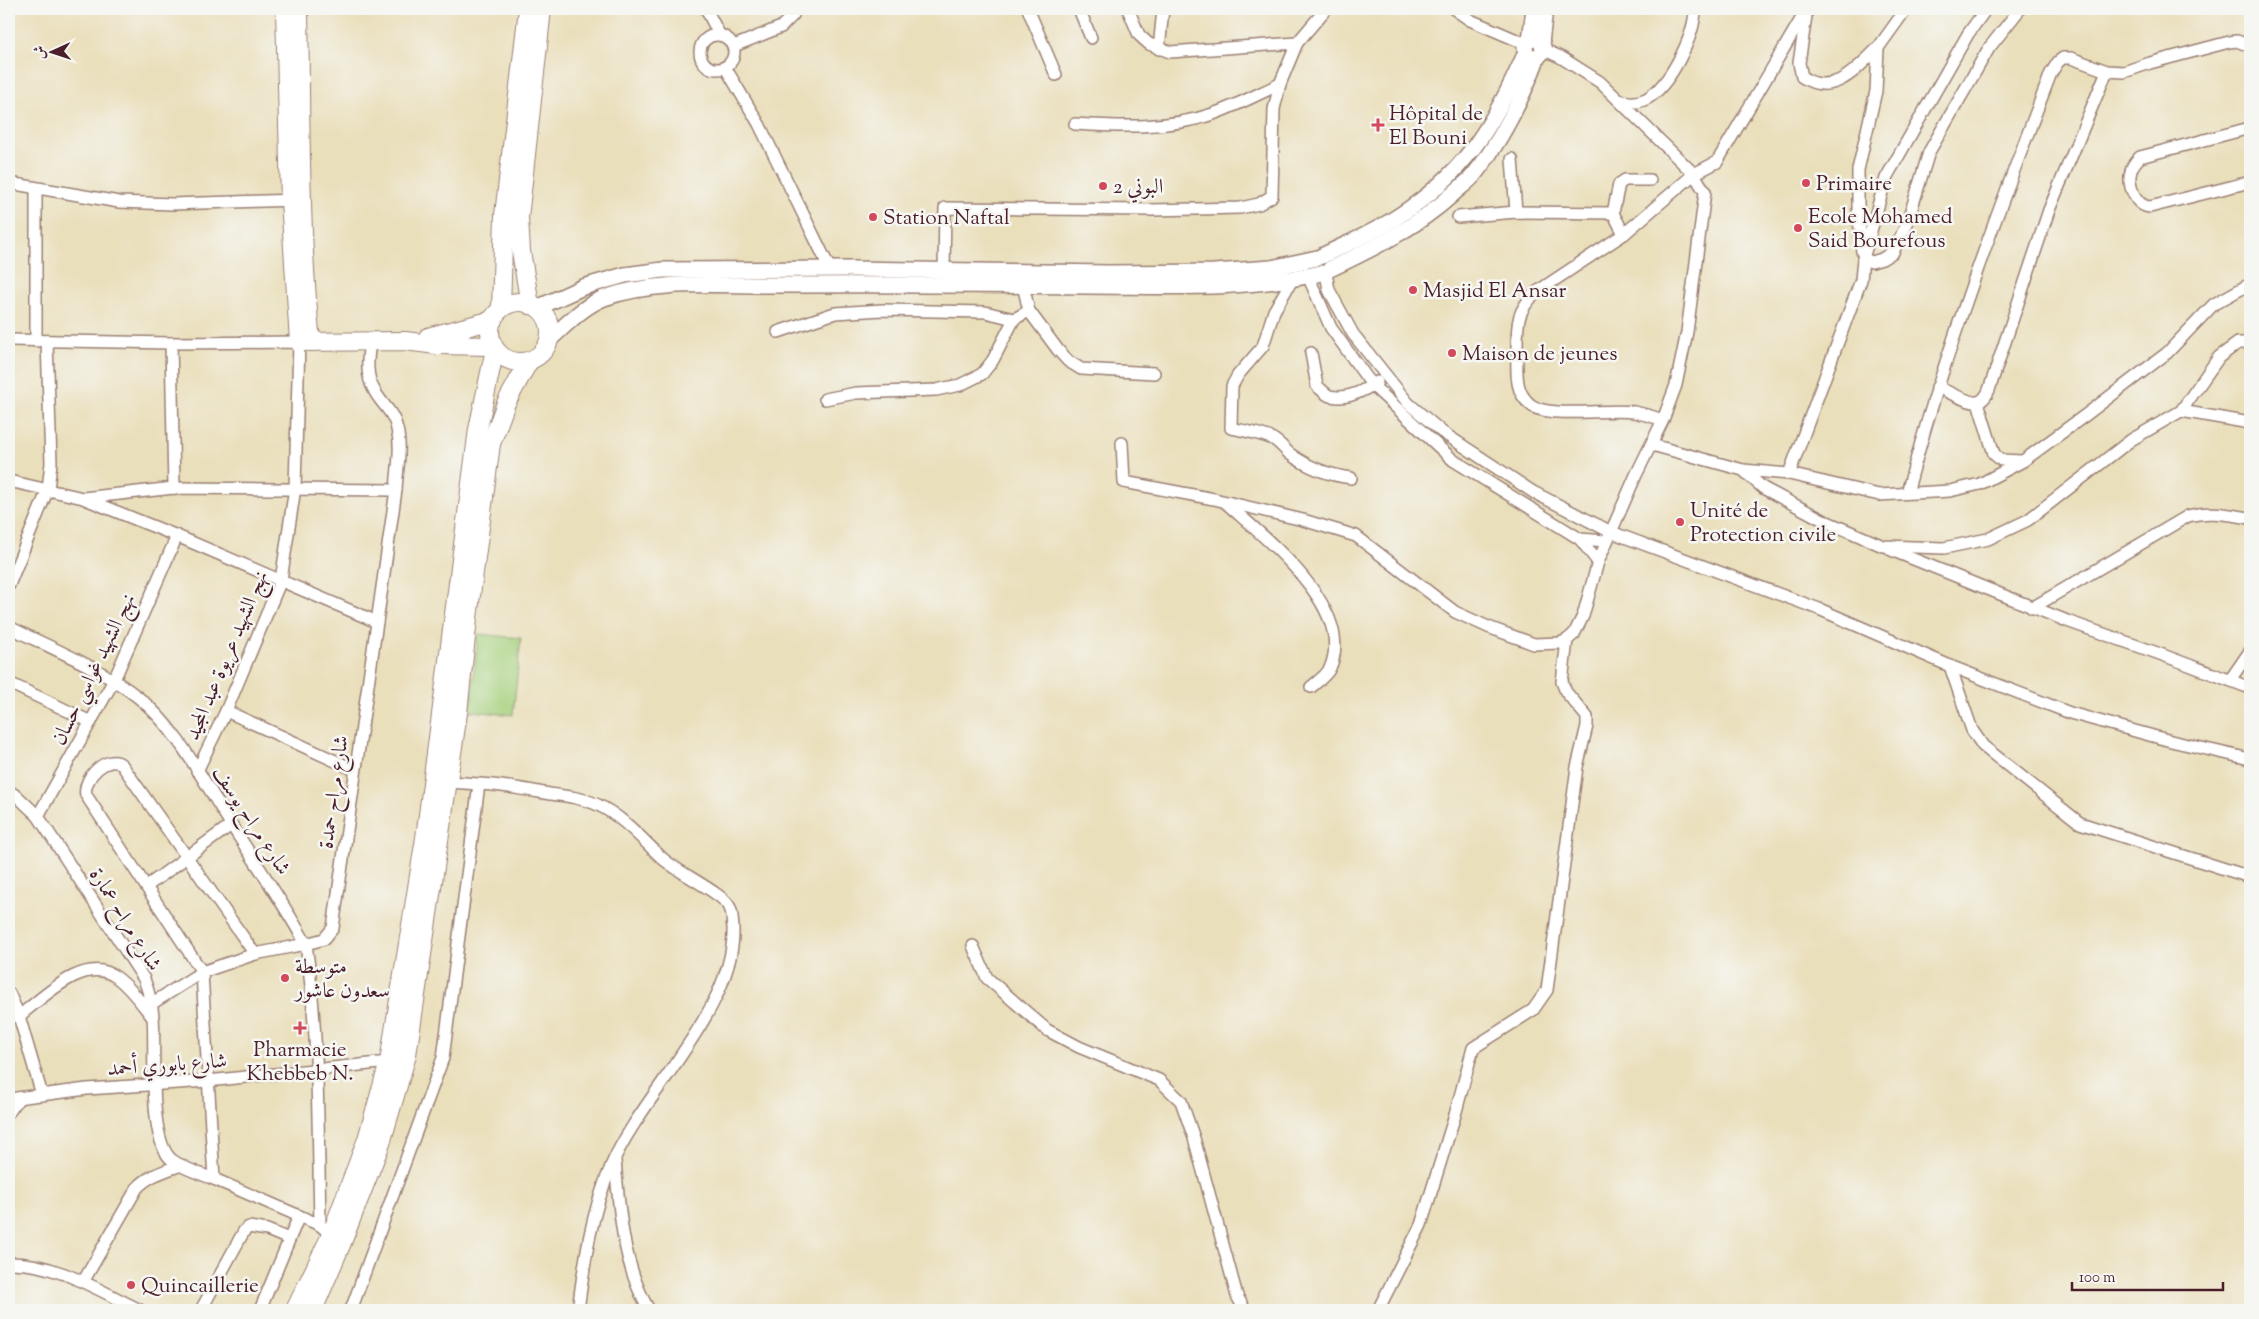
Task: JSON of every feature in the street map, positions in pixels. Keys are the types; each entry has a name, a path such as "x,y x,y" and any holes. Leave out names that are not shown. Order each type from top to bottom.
{"main road":[{"path":"285,9 293,49 297,200 308,305 305,342 405,341 437,345 494,347 506,359 514,362 529,360 544,350 548,341 548,323 534,306 523,269 518,218 542,9"},
{"path":"293,49 299,9"},
{"path":"295,1310 326,1230 367,1140 389,1062 425,838 478,428 494,347 490,333 497,314 504,215 528,9"},
{"path":"1534,9 1534,47"},
{"path":"548,341 587,307 602,298 665,286 854,284 1206,287 1292,280 1321,268 1428,196 1467,158 1486,133 1534,47 1545,9"},
{"path":"405,341 449,333 497,314 515,303 534,306 583,287 625,275 663,270 830,269 944,272 1214,272 1271,268 1321,268"},
{"path":"313,1310 342,1245 381,1143 407,1055 449,782 491,444 506,403 529,360"}],"street":[{"path":"706,9 719,34 728,38 734,46 732,61 725,67 710,68 701,57 700,47 706,39 719,34"},
{"path":"734,46 781,27 793,16 793,9"},
{"path":"1028,9 1056,75"},
{"path":"1079,9 1091,38"},
{"path":"1128,9 1139,35 1159,49 1170,52 1297,44"},
{"path":"1159,49 1163,9"},
{"path":"944,272 945,208 1151,210 1240,208 1259,204 1272,196 1274,109 1280,84 1297,44 1326,9"},
{"path":"1122,443 1124,482 1322,524 1356,536 1455,612 1488,627 1534,644 1560,643 1574,634 1584,616 1598,562 1608,536 1664,420 1676,385 1687,332 1705,192 1694,174 1600,82 1562,58 1470,20 1454,9"},
{"path":"1619,100 1626,102 1646,99 1663,83 1687,44 1695,9"},
{"path":"1807,9 1799,63 1802,77 1811,83 1829,84 1849,77 1878,48 1906,9"},
{"path":"1664,420 1633,412 1547,411 1532,406 1522,395 1517,384 1517,324 1520,311 1527,300 1538,291 1624,234 1694,174 1717,162 1807,9"},
{"path":"1790,474 1861,280 1863,259 1886,178 1959,50 1986,9"},
{"path":"1863,259 1872,262 1882,259 1893,252 1907,224 1929,152 1989,48 2020,9"},
{"path":"1907,493 1937,387 2006,191 2051,73 2058,62 2063,58 2071,58 2107,71 2124,72 2150,63 2229,42 2237,41 2250,46"},
{"path":"1863,259 1858,207 1858,170 1876,91 1878,48"},
{"path":"725,67 759,124 830,269"},
{"path":"1937,387 1971,401 1978,402 1986,397 2050,210 2107,71"},
{"path":"1076,124 1112,126 1170,124 1213,114 1280,84"},
{"path":"1641,123 1646,99"},
{"path":"2250,128 2140,157 2133,165 2130,174 2137,202 2143,206 2150,206 2250,182"},
{"path":"1512,159 1516,212"},
{"path":"1624,234 1613,213 1619,184 1625,180 1650,180"},
{"path":"9,183 119,202 172,204 297,200"},
{"path":"9,585 48,489 51,463 41,341 36,188"},
{"path":"1458,217 1516,212 1613,213"},
{"path":"1321,268 1329,290 1353,334 1408,403 1442,432 1532,492 1608,536 1819,609 1950,666 2070,713 2171,741 2250,759"},
{"path":"1321,268 1331,328 1372,385 1453,460 1580,539 1598,562"},
{"path":"1292,280 1274,311 1263,346 1238,375 1232,386 1231,428 1270,438 1280,443 1288,453 1312,468 1330,475 1351,478"},
{"path":"1652,445 1742,470 1790,474 1879,496 1950,491 1980,484 2023,461 2152,366 2214,304 2250,284"},
{"path":"1023,285 1029,311 1068,361 1081,369 1154,373"},
{"path":"778,332 835,313 872,310 985,312 1014,319"},
{"path":"826,399 856,393 936,390 960,385 982,374 993,360 1014,319 1029,311"},
{"path":"9,340 171,343 305,342"},
{"name":"شارع مراح حمدة","path":"151,1004 202,972 255,954 324,939 333,928 396,490 400,442 392,414 374,391 369,379 367,366 370,341"},
{"name":"نهج الشهيد عريوة عبد المجيد","path":"197,771 226,711 281,580 295,488 305,342"},
{"path":"1883,546 1944,548 1988,539 2028,520 2131,440 2181,411 2220,357 2238,343 2250,342"},
{"path":"171,343 174,488"},
{"path":"1311,353 1317,386 1329,396 1349,396 1365,390 1386,375"},
{"path":"1978,402 1994,454 2001,460 2023,461"},
{"path":"2181,411 2250,423"},
{"path":"1742,470 1763,488 1826,521 1883,546 2032,608 2250,688"},
{"path":"9,481 83,498 178,536 377,622"},
{"path":"83,498 174,488 396,490"},
{"path":"1225,502 1291,562 1324,603 1333,629 1334,652 1330,670 1311,687"},
{"path":"2032,608 2188,516 2200,512 2250,518"},
{"name":"نهج الشهيد غواسي حسان","path":"38,816 114,680 178,536"},
{"path":"1580,539 1608,536"},
{"name":"شارع مراح يوسف","path":"9,628 114,680 156,714 197,771 287,908 306,944"},
{"path":"1378,1310 1421,1225 1455,1115 1473,1048 1533,1010 1547,990 1577,768 1587,726 1587,717 1566,692 1562,682 1567,640"},
{"path":"2230,680 2250,651"},
{"path":"1950,666 1972,730 1983,746 2080,823 2250,877"},
{"path":"9,683 91,722"},
{"path":"226,711 356,770"},
{"path":"214,1179 202,972 86,795 86,780 106,763 115,761 122,765 189,857 255,954"},
{"path":"449,782 496,785 584,799 599,805 611,813 669,865 719,896 729,906 732,916 733,942 727,967 713,1000 676,1064 623,1140 600,1193 590,1226 578,1310"},
{"path":"351,1310 443,1058 479,784"},
{"name":"شارع مراح عمارة","path":"9,791 38,816 144,980 153,1018 159,1137 164,1150 181,1165 299,1216 326,1230"},
{"path":"147,886 231,825"},
{"path":"306,944 310,978 326,1230"},
{"path":"973,946 987,978 1047,1030 1079,1047 1159,1080 1181,1101 1194,1138 1237,1296 1244,1310"},
{"path":"19,1016 74,976 94,969 105,970 116,977 131,990 153,1018"},
{"path":"9,994 19,1016 42,1095"},
{"name":"شارع بابوري أحمد","path":"14,1099 87,1089 208,1081 389,1062"},
{"path":"9,1112 14,1099"},
{"path":"615,1158 623,1232 635,1279 649,1310"},
{"path":"83,1282 136,1188 153,1175 181,1165"},
{"path":"260,1310 299,1216"},
{"path":"201,1310 244,1231 249,1227 289,1239"},
{"path":"9,1263 49,1269 83,1282 140,1310"}],"green space":[{"path":"478,634 521,638 513,715 470,711"}],"place":[{"name":"Hôpital de El Bouni","path":"1378,125"},
{"name":"Primaire","path":"1806,183"},
{"name":"البوني 2","path":"1103,186"},
{"name":"Station Naftal","path":"873,217"},
{"name":"Ecole Mohamed Said Bourefous","path":"1798,228"},
{"name":"Masjid El Ansar","path":"1413,290"},
{"name":"Maison de jeunes","path":"1452,353"},
{"name":"Unité de Protection civile","path":"1680,522"},
{"name":"متوسطة سعدون عاشور","path":"285,978"},
{"name":"Pharmacie Khebbeb N.","path":"300,1028"},
{"name":"Quincaillerie","path":"131,1285"}]}
